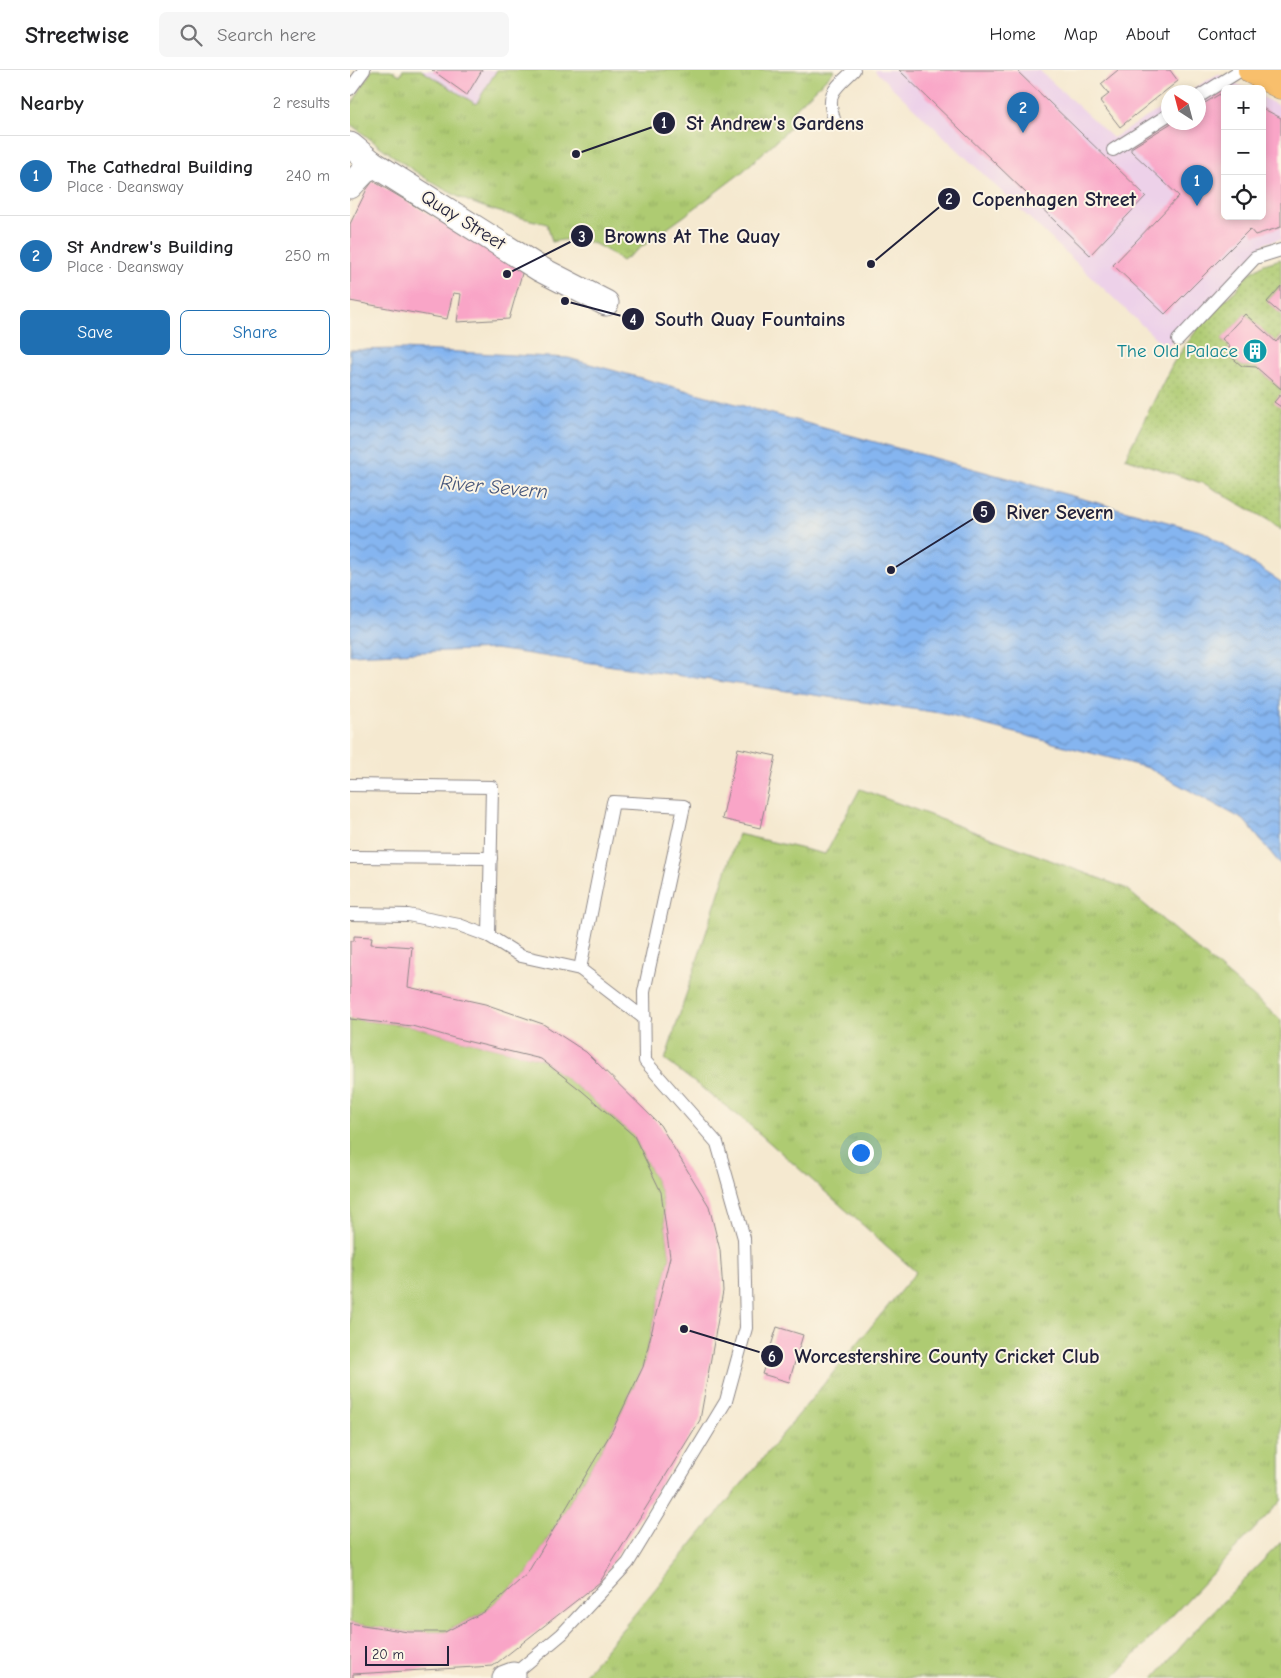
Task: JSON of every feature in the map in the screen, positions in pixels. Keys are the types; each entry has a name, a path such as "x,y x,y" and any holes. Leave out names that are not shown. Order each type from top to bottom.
{"main road":[{"path":"1252,70 1281,85"}],"street":[{"name":"Quay Street","path":"350,145 372,163 540,268 606,303"},
{"path":"350,186 372,163"}],"lane":[{"path":"350,89 364,70"},
{"path":"834,119 830,106 832,92 854,70"},
{"path":"1206,92 1241,70"},
{"path":"1114,150 1161,120"},
{"path":"1178,340 1255,258 1281,250"},
{"path":"350,784 492,787 490,936"},
{"path":"509,1677 562,1634 628,1563 726,1402 746,1328 744,1238 717,1143 645,1061 644,992 684,806 613,802 580,969"},
{"path":"350,857 491,858"},
{"path":"350,914 408,915 459,925 490,936 520,956 580,969 644,1019"}],"shaded area":[{"path":"421,70 497,70 476,104"},
{"path":"1039,70 1113,138 1161,108 1161,130 1206,130 1206,85 1199,85 1218,74 1239,85 1221,85 1221,220 1266,220 1266,99 1281,107 1281,239 1265,243 1166,348 875,71"}],"green space":[{"path":"372,70 391,70 400,75 403,70 421,70 476,104 497,70 835,70 792,112 791,127 741,173 622,261 605,249 589,242 572,239 552,242 547,224 491,209 459,197 390,154 350,124 350,107"},
{"path":"1281,259 1281,286 1267,302 1281,314 1281,336 1276,342 1245,314 1222,339 1229,345 1230,356 1242,366 1256,367 1281,389 1281,394 1275,402 1281,407 1281,530 1268,520 1205,484 1125,458 1173,363 1206,317 1236,290 1247,275 1264,264"},
{"path":"860,789 1125,888 1281,1020 1281,1501 1113,1678 582,1678 916,1272 744,1120 665,1060 738,834 825,854"},
{"path":"350,1019 412,1026 541,1059 634,1136 661,1192 670,1257 643,1367 612,1431 527,1574 484,1612 445,1632 408,1632 350,1623"},
{"path":"1281,1542 1281,1678 1154,1678 1198,1627"}],"water":[{"path":"403,349 568,358 1204,532 1281,582 1281,865 1244,820 1148,768 940,713 495,649 350,655 350,350"}],"building":[{"path":"432,70 482,70 467,95"},
{"path":"899,70 1016,70 1146,196 1090,255"},
{"path":"1118,70 1170,70 1178,81 1173,85 1161,85 1161,94 1120,127 1100,101 1109,94 1101,84"},
{"path":"1221,93 1221,220 1266,220 1266,110 1281,118 1281,227 1255,235 1250,229 1165,314 1113,265 1179,196 1131,151 1131,148 1161,129 1206,130 1206,102"},
{"path":"373,181 523,270 509,319 457,322 461,294 453,293 447,319 350,301 350,224 367,189"},
{"name":"The Old Palace","path":"1281,286 1281,314 1267,302"},
{"name":"The Old Palace","path":"1245,314 1276,342 1281,336 1281,389 1256,367 1242,366 1230,356 1229,345 1222,339"},
{"name":"The Old Palace","path":"1281,394 1281,407 1274,402"},
{"path":"738,748 776,756 760,828 722,819"},
{"path":"354,936 372,937 371,944 412,947 408,987 485,1004 543,1024 586,1052 660,1125 709,1206 720,1250 723,1291 700,1420 600,1582 493,1666 353,1674 353,1678 350,1678 350,1623 408,1632 445,1632 484,1612 527,1574 612,1431 643,1367 670,1257 661,1192 634,1136 541,1059 412,1026 350,1019 350,941 354,941"},
{"path":"777,1327 803,1335 789,1382 762,1374"}],"place":[{"name":"St Andrew's Building","path":"1023,133"},
{"name":"St Andrew's Gardens","path":"576,154"},
{"name":"The Cathedral Building","path":"1197,206"},
{"name":"Copenhagen Street","path":"871,264"},
{"name":"Browns At The Quay","path":"507,274"},
{"name":"South Quay Fountains","path":"565,301"},
{"name":"The Old Palace","path":"1255,351"},
{"name":"River Severn","path":"891,570"},
{"name":"Worcestershire County Cricket Club","path":"684,1329"}]}
